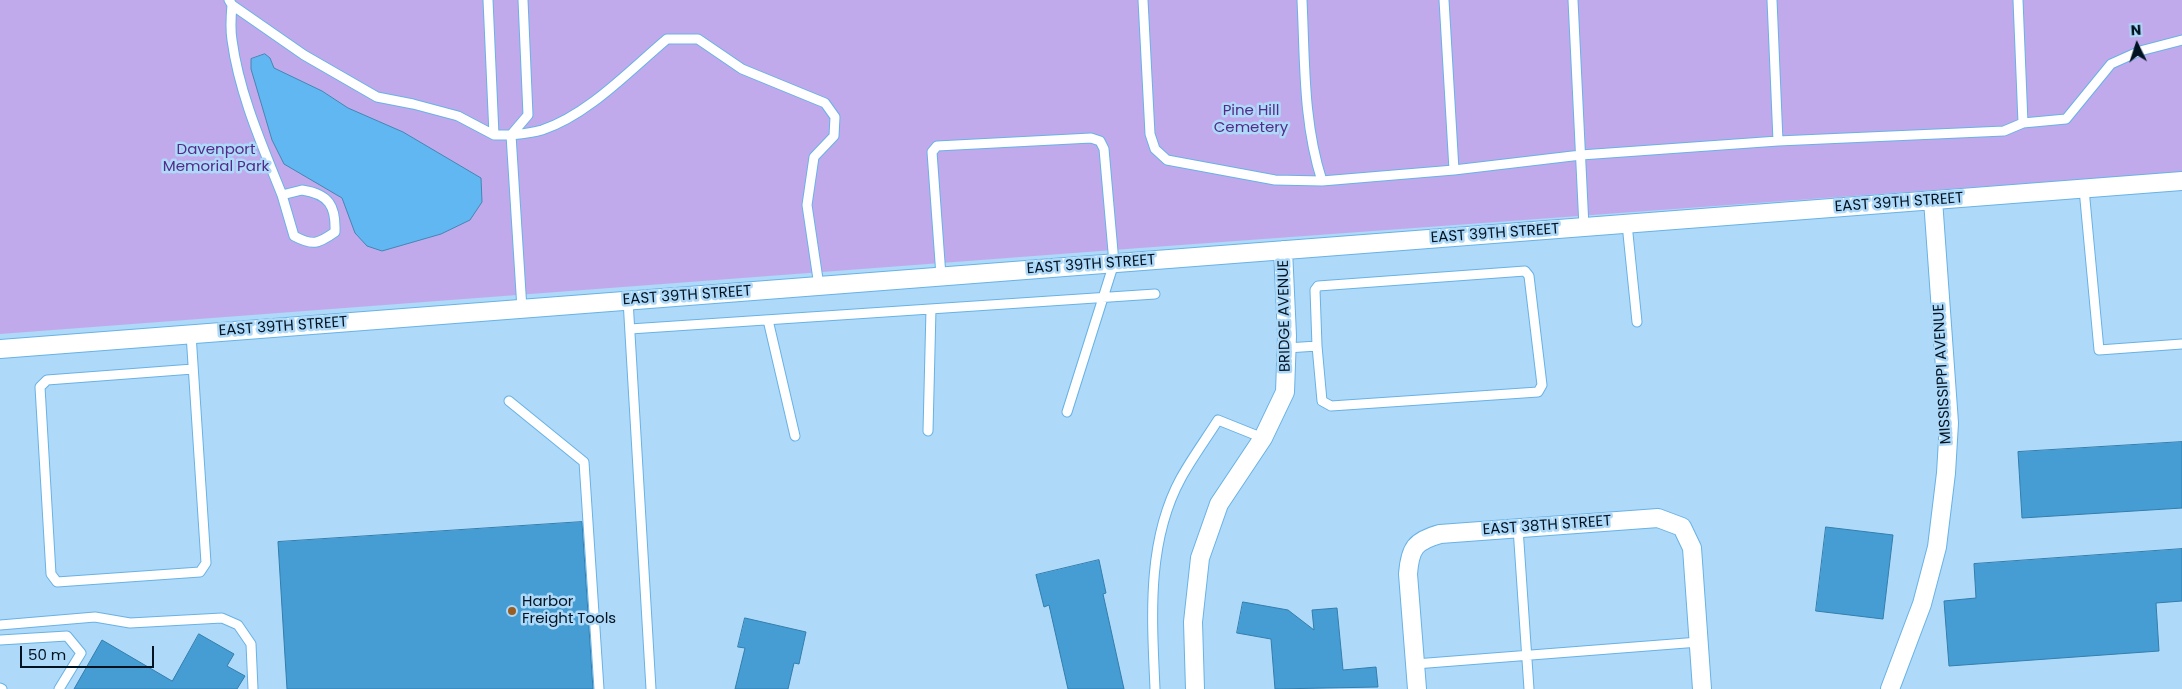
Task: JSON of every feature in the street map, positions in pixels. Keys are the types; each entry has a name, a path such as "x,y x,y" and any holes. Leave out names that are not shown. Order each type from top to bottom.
{"street":[{"name":"EAST 39TH STREET","path":"0,349 2182,181"},
{"name":"MISSISSIPPI AVENUE","path":"1890,689 1922,604 1937,548 1946,473 1949,423 1933,200"},
{"name":"BRIDGE AVENUE","path":"1194,689 1193,622 1200,558 1219,504 1264,438 1285,392 1287,348 1284,250"},
{"name":"EAST 38TH STREET","path":"1415,664 1408,574 1409,560 1414,546 1426,538 1440,534 1658,518 1682,527 1692,548 1699,642"},
{"path":"1699,642 1702,689"},
{"path":"1415,664 1417,689"}],"lane":[{"path":"488,0 494,135"},
{"path":"522,309 511,135 528,115 523,0"},
{"path":"1143,0 1150,134 1155,149 1167,160 1275,180 1322,181 1454,170 1581,155 1778,141 2004,130 2023,123 2066,119 2111,64 2140,51 2182,40"},
{"path":"1302,0 1308,121 1322,181"},
{"path":"1444,0 1454,170"},
{"path":"1573,0 1584,227"},
{"path":"1772,0 1778,141"},
{"path":"2018,0 2023,123"},
{"path":"230,2 304,55 377,97 458,116 494,135 541,131 563,121 602,94 667,39 698,39 742,70 825,103 835,117 834,136 814,157 807,205 819,286"},
{"path":"230,2 231,38 240,80 258,137 282,195 294,236 308,243 322,241 334,232 335,216 329,202 317,192 302,190 282,195"},
{"path":"941,276 932,152 937,146 1091,138 1100,141 1104,149 1114,263 1067,412"},
{"path":"2084,189 2099,350 2182,344"},
{"path":"1627,224 1637,322"},
{"path":"1525,271 1529,276 1542,385 1538,392 1332,406 1322,401 1317,346 1315,290 1318,286 1525,271"},
{"path":"630,330 1155,294"},
{"path":"628,300 651,689"},
{"path":"928,430 931,309"},
{"path":"768,320 795,436"},
{"path":"191,334 206,563 200,572 57,582 51,574 40,387 47,380 193,369"},
{"path":"1287,348 1317,346"},
{"path":"509,400 584,462 599,689"},
{"path":"1154,689 1152,629 1154,565 1162,528 1180,480 1218,420 1264,438"},
{"path":"1518,528 1529,689"},
{"path":"0,625 95,617 130,624 222,618 238,625 250,644 253,689"},
{"path":"0,640 67,636 81,653 59,689"},
{"path":"1415,664 1699,642"}],"green space":[{"path":"0,0 2182,0 2182,172 0,334"}],"water":[{"path":"265,54 270,58 274,68 322,91 348,108 403,132 481,178 482,202 470,220 441,234 382,251 367,246 355,233 342,198 284,164 272,140 251,69 251,59"}],"building":[{"path":"2182,442 2182,508 2022,518 2018,452"},
{"path":"582,522 593,689 287,689 278,542"},
{"path":"1826,527 1893,535 1883,619 1816,611"},
{"path":"2182,549 2182,601 2156,603 2159,651 1949,666 1944,601 1976,598 1974,564"},
{"path":"1099,560 1106,593 1103,594 1124,689 1068,689 1049,605 1044,607 1036,575"},
{"path":"1243,602 1288,610 1314,630 1312,610 1337,608 1343,670 1376,667 1378,687 1275,689 1271,639 1237,633"},
{"path":"745,618 806,632 799,664 794,663 788,689 735,689 745,648 738,647"},
{"path":"199,634 234,654 227,666 245,676 237,689 74,689 102,640 172,681"}],"place":[{"name":"Harbor Freight Tools","path":"512,611"}],"park label":[{"name":"Pine Hill Cemetery","path":"1251,120"},
{"name":"Davenport Memorial Park","path":"216,158"}]}
